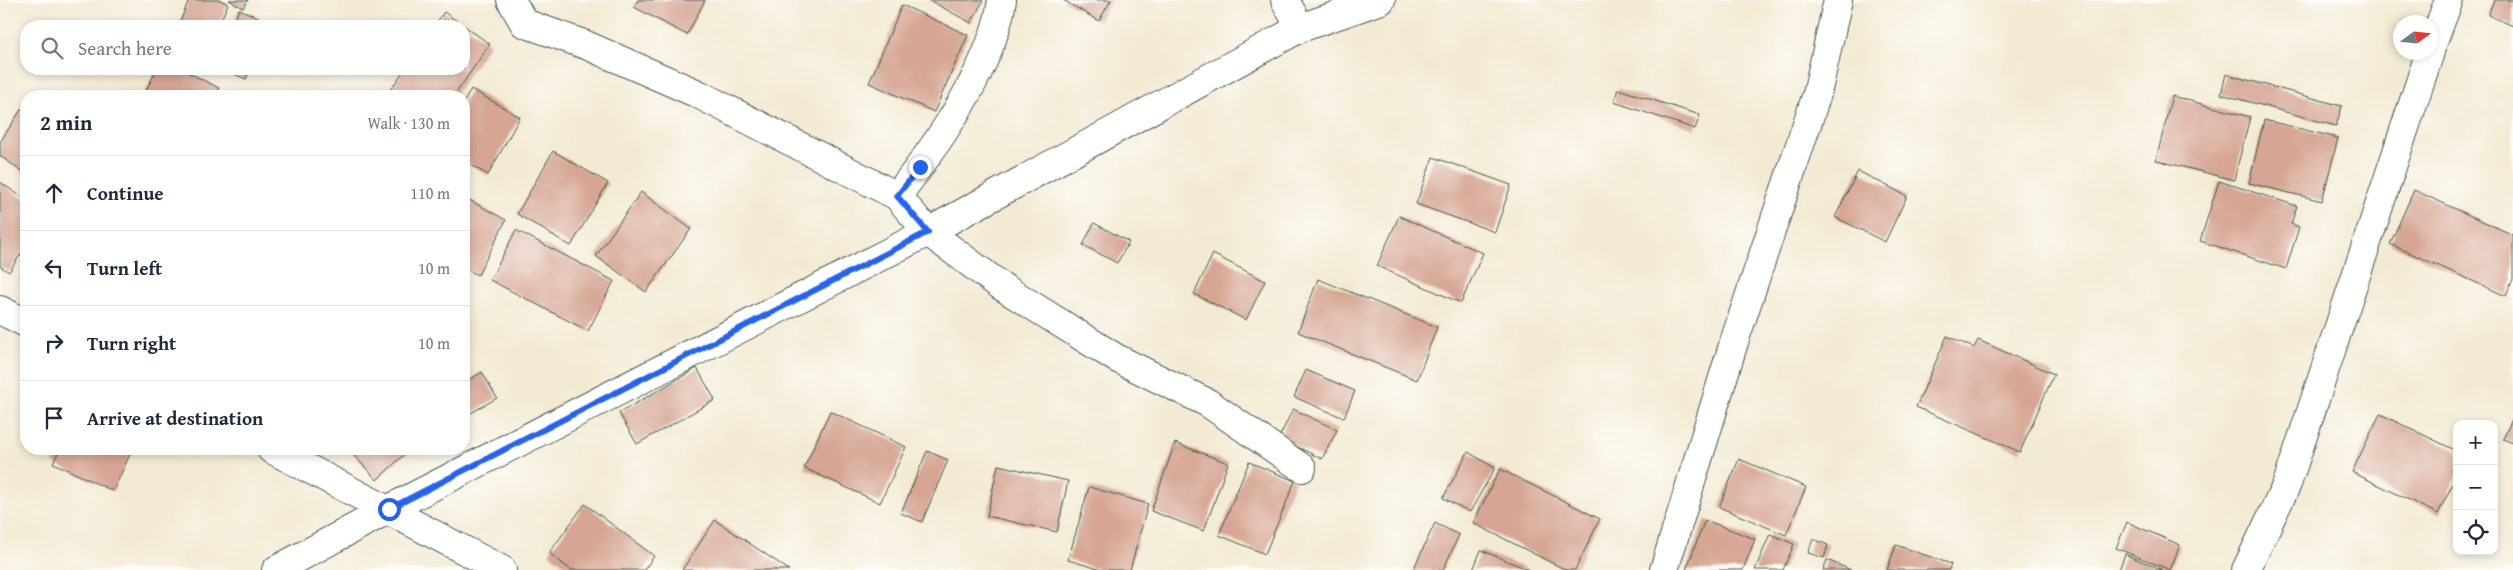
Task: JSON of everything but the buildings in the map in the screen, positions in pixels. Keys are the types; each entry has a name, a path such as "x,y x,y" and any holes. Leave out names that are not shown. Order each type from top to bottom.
{"street":[{"path":"511,0 524,23 586,45 698,94 897,196 928,232 1001,286 1116,358 1208,402 1302,468"},
{"path":"897,196 944,131 975,75 999,19 1002,0"},
{"path":"1285,0 1300,28"},
{"path":"276,570 389,509 928,232 1300,28 1381,0"},
{"path":"1664,570 1734,342 1817,94 1838,0"},
{"path":"2438,30 2449,0"},
{"path":"2246,570 2287,484 2427,60"},
{"path":"0,310 20,321"},
{"path":"283,455 389,509 502,570"}],"route":[{"path":"389,509 928,232 897,196 920,167"}]}
